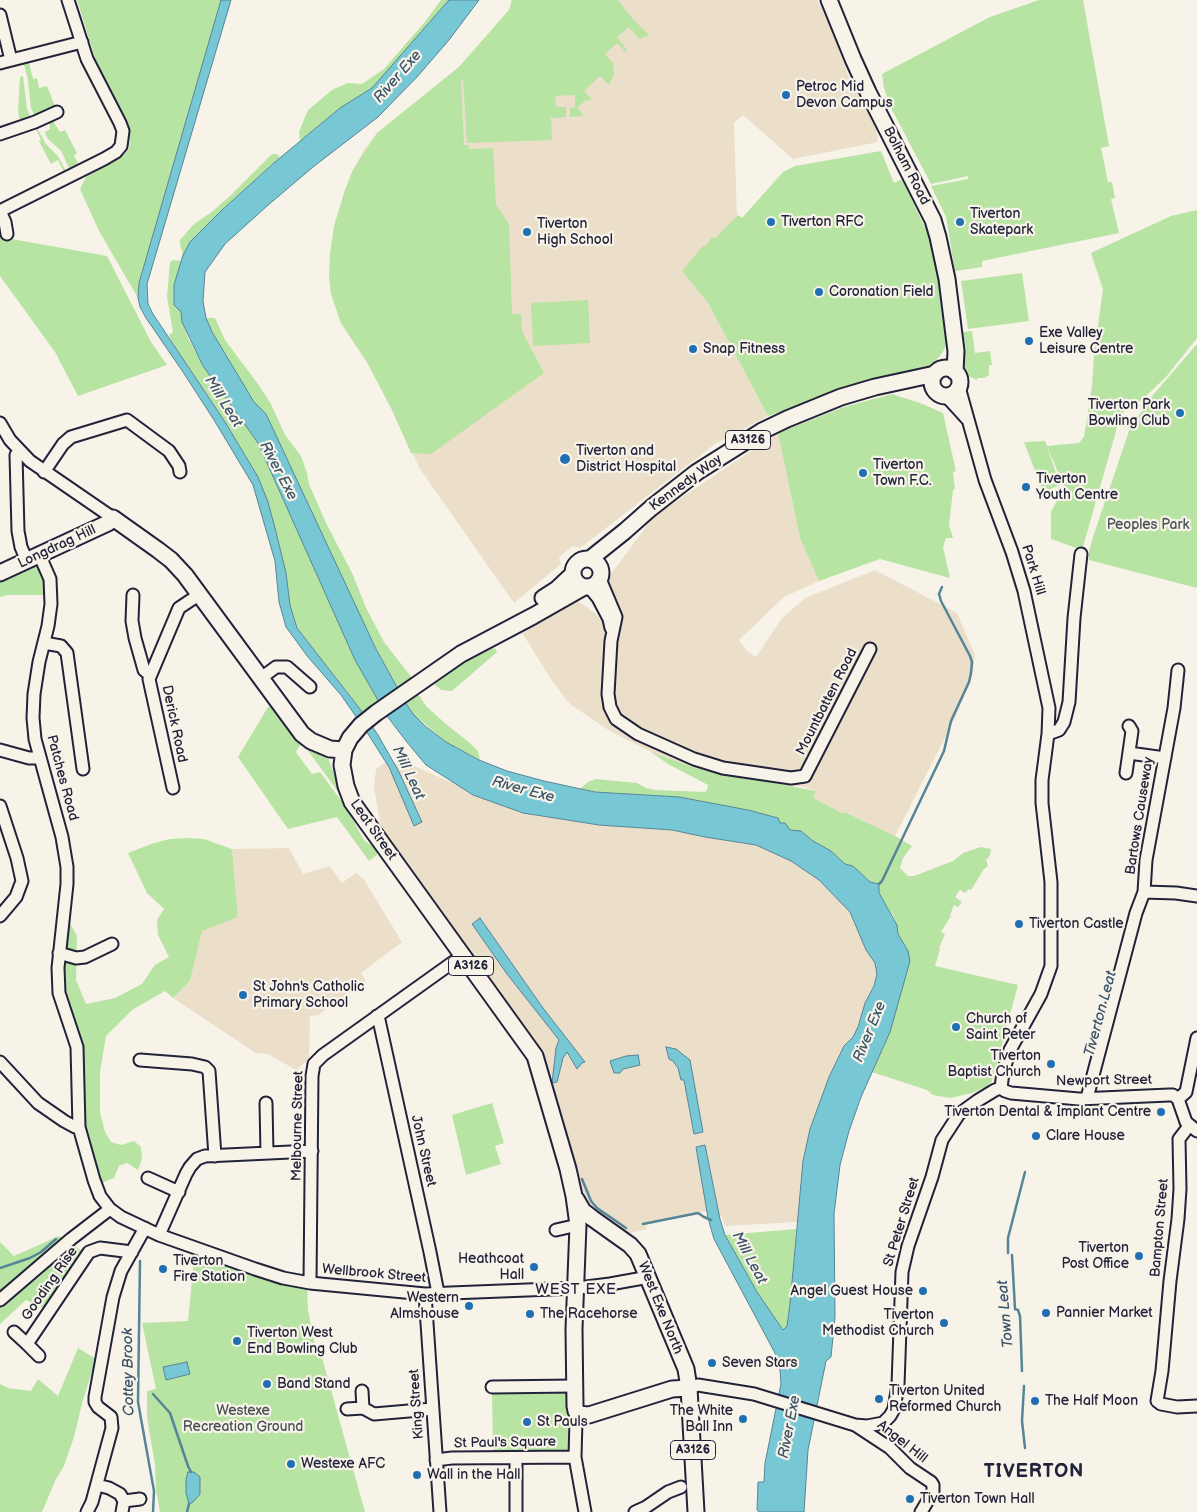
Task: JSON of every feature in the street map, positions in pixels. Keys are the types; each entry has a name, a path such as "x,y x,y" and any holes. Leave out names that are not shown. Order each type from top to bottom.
{"main road":[{"name":"Bolham Road","path":"829,0 860,75 933,220 938,236 947,279 956,351 948,375 932,382 940,393"},
{"name":"Kennedy Way","path":"590,559 697,472 762,432 834,400 860,391 948,375"},
{"path":"940,393 954,394 948,375"},
{"name":"Kennedy Way","path":"888,385 940,393"},
{"path":"113,518 171,560 200,594 302,734 311,741 330,749 344,750"},
{"name":"Longdrag Hill","path":"0,574 108,523 113,518"},
{"name":"Kennedy Way","path":"461,654 533,616 593,580 626,531"},
{"name":"A3126","path":"573,574 573,569 577,562 585,558 590,559"},
{"path":"573,574 576,582 593,580 598,564 590,559"},
{"name":"Kennedy Way","path":"344,750 350,738 361,725 506,621 557,589 573,574"},
{"name":"Leat Street","path":"344,750 342,765 352,802 535,1056 558,1132 574,1196"},
{"name":"West Exe North","path":"574,1196 583,1210 585,1222 630,1245 638,1254 686,1369 689,1388"},
{"path":"585,1222 578,1243 575,1288 574,1386 575,1406 578,1414 589,1415 672,1389 689,1388"},
{"name":"A3126","path":"689,1388 696,1512"}],"street":[{"path":"7,234 0,211 104,159 116,152 121,146 123,131 94,74 68,0"},
{"path":"0,15 5,61 82,42"},
{"path":"0,134 57,112"},
{"path":"43,119 47,130"},
{"name":"Park Hill","path":"948,375 967,419 985,480 1012,552 1024,591 1049,708 1048,734 1042,780 1042,803 1050,866 1052,957 1050,974 1010,1050 1003,1072 1001,1088"},
{"name":"Park Hill","path":"940,393 967,419"},
{"path":"44,472 63,444 71,437 127,420 169,451 179,466 180,472"},
{"path":"0,423 10,440 44,472 113,518"},
{"name":"Patches Road","path":"20,451 16,456 18,531 21,547 33,558 50,580 51,604 34,694 33,718 35,739 62,837 67,867 67,884 58,968 59,993 77,1047 79,1127 100,1196 110,1208"},
{"path":"1048,734 1059,730 1064,722 1069,702 1074,618 1081,554"},
{"name":"Mountbatten Road","path":"593,580 598,598 609,619 612,632 608,694 610,707 616,719 638,734 694,759 723,768 791,778 805,776 812,766 870,649"},
{"name":"Derick Road","path":"173,788 150,686 150,675 179,608 200,594"},
{"path":"132,595 132,621 135,638 144,670 150,675"},
{"path":"44,643 61,646 67,653 83,769"},
{"path":"261,678 276,667 287,667 310,687"},
{"name":"Bartows Causeway","path":"1091,1098 1136,914 1144,892 1147,850 1167,745 1178,670"},
{"path":"1126,773 1132,732 1129,726"},
{"path":"0,750 29,758 40,758"},
{"path":"1129,753 1164,758"},
{"path":"0,806 17,858 22,881 16,897 0,916"},
{"path":"1144,892 1197,896"},
{"path":"59,953 76,958 85,957 103,944"},
{"name":"Melbourne Street","path":"310,1283 312,1076 314,1064 323,1055 463,955"},
{"name":"John Street","path":"377,1016 438,1293"},
{"path":"1178,1099 1186,1092 1197,1038"},
{"path":"140,1060 192,1064 209,1070 215,1156"},
{"path":"0,1062 38,1102 64,1121 79,1127"},
{"name":"Newport Street","path":"1001,1088 1005,1092 1011,1093 1091,1098 1169,1094 1176,1096 1178,1099"},
{"name":"St Peter Street","path":"855,1425 867,1426 883,1423 894,1409 898,1385 902,1272 908,1246 932,1177 942,1140 959,1114 977,1101 1001,1088"},
{"name":"Bampton Street","path":"1178,1099 1186,1122 1193,1128 1179,1139 1180,1190 1178,1219 1162,1371 1156,1401 1166,1406 1197,1406"},
{"path":"266,1103 267,1153"},
{"path":"160,1235 193,1162 204,1156 312,1151"},
{"path":"148,1178 179,1192"},
{"path":"0,1300 71,1238 110,1208"},
{"name":"Wellbrook Street","path":"110,1208 121,1217 160,1235 255,1269 284,1278 310,1283 424,1294 575,1288 649,1277"},
{"path":"556,1230 585,1222"},
{"path":"87,1512 97,1485 112,1422 111,1417 98,1407 95,1397 116,1283 145,1228"},
{"name":"Gooding Rise","path":"27,1344 89,1252 100,1248 132,1252"},
{"name":"King Street","path":"424,1294 440,1512"},
{"name":"Gooding Rise","path":"14,1332 39,1356"},
{"name":"Angel Hill","path":"689,1388 698,1385 754,1394 855,1425 890,1448 910,1468 931,1482 933,1485 932,1497 922,1512"},
{"path":"492,1387 574,1386"},
{"path":"362,1391 363,1408"},
{"path":"347,1409 363,1408 374,1414 432,1409"},
{"path":"578,1414 576,1420 575,1457 585,1512"},
{"name":"St Paul's Square","path":"436,1460 452,1458 575,1457"},
{"path":"516,1458 516,1512"},
{"path":"97,1485 114,1490 120,1494 123,1507 140,1499"},
{"path":"634,1512 646,1507 668,1492 681,1487"}],"shaded area":[{"name":"Tiverton High School","path":"512,0 817,0 829,23 848,75 877,128 878,142 793,159 743,115 734,123 737,216 682,271 708,303 768,416 715,444 580,548 573,546 559,557 561,564 514,603 420,469 368,364 341,323 331,294 329,275 334,226 345,190 364,150 377,133 459,67 509,10"},
{"path":"778,433 800,538 819,581 784,597 739,640 747,651 756,657 782,618 805,598 875,570 957,613 975,655 971,681 953,722 895,836 813,798 816,791 803,787 760,781 695,768 651,752 610,731 570,704 552,681 521,631 578,601 596,614 600,620 618,605 608,578 654,516"},
{"path":"387,761 414,766 457,785 473,795 523,813 599,825 672,830 756,845 791,861 819,880 840,900 850,912 866,950 875,963 877,974 874,986 865,1003 858,1027 853,1037 844,1046 829,1077 810,1129 803,1161 797,1222 725,1226 721,1215 709,1211 646,1223 647,1229 626,1234 593,1213 575,1184 536,1041 467,952 381,828 374,787 376,769"},
{"path":"289,848 303,874 330,866 342,883 356,873 363,878 402,942 361,973 366,981 318,1015 310,1016 309,1059 296,1070 268,1054 256,1053 173,998 190,981 202,931 238,917 232,849"}],"green space":[{"path":"77,0 221,0 139,283 138,298 99,231 80,189 86,177 125,154 129,148 130,137 128,123 96,61"},
{"path":"441,0 449,0 372,88 340,108 300,141 299,132 308,110 332,90 348,83 362,84 384,69 424,23"},
{"path":"512,0 618,0 649,35 639,39 629,27 617,37 627,50 626,52 617,43 605,54 613,63 614,74 609,85 600,76 584,91 592,99 585,101 577,108 584,116 570,117 570,108 575,107 575,95 555,96 556,107 566,107 566,117 553,118 551,116 552,140 467,143 463,80 461,80 464,145 469,145 469,149 493,148 496,205 509,224 512,314 521,314 522,331 544,373 431,454 411,453 392,410 368,364 341,323 331,294 329,275 334,226 353,170 377,133 459,67 509,10"},
{"path":"1039,0 1083,0 1109,146 1101,148 1108,182 1112,182 1115,198 1111,199 1119,233 982,261 982,267 955,271 946,217 931,186 968,179 968,176 931,184 890,106 882,74 990,17"},
{"path":"26,60 29,63 33,79 37,78 39,88 47,86 56,109 36,119 31,108 28,80 23,61"},
{"path":"23,76 27,109 32,120 20,121 18,111 20,77"},
{"path":"51,118 60,132 65,130 77,153 74,155 79,166 71,172 61,151 47,138 45,132 50,129 49,123"},
{"path":"37,128 46,144 58,156 67,173 65,174 58,160 51,164 39,141 41,140"},
{"name":"Coronation Field","path":"881,151 894,183 902,179 928,234 934,254 944,324 946,343 944,350 933,365 832,394 768,416 708,303 682,271 703,246 707,245 711,238 715,238 738,215 742,218 783,172 795,166"},
{"path":"272,154 277,154 280,157 190,242 183,255 180,240 193,225 230,196"},
{"path":"1197,210 1197,338 1166,377 1144,398 1121,414 1082,550 1051,539 1051,512 1064,487 1047,446 1079,443 1084,437 1103,289 1091,253 1171,216"},
{"path":"0,237 107,256 151,342 167,365 78,396 55,352 0,276"},
{"path":"173,260 181,261 173,291 188,338 203,366 258,443 355,660 380,702 363,713 297,628 290,605 286,573 275,528 268,502 258,477 169,335 173,332 167,297 170,262"},
{"path":"1022,273 1029,321 968,329 961,281"},
{"path":"588,300 590,343 533,346 531,303"},
{"path":"206,318 215,318 225,340 258,384 271,404 285,435 301,456 309,484 326,523 353,575 366,608 384,642 412,678 398,689 360,618 266,414 254,402 212,332"},
{"path":"972,331 975,353 990,351 992,365 989,365 989,375 984,378 977,378 977,380 968,376 962,367 962,353 966,350 963,332"},
{"name":"Peoples Park","path":"1197,344 1197,588 1089,560 1089,551 1130,428 1153,395"},
{"path":"892,394 943,413 956,471 953,472 955,489 953,490 949,525 953,538 946,538 943,547 950,578 880,559 819,581 800,538 778,433 844,407"},
{"path":"1045,441 1060,485 1043,492 1024,442"},
{"path":"39,561 44,570 45,595 7,595 0,597 0,578"},
{"path":"495,648 497,652 452,691 441,690 434,684 478,653"},
{"path":"418,694 427,707 478,751 480,760 446,742 413,714 405,702"},
{"path":"273,706 301,744 296,752 312,774 320,772 345,806 364,840 376,849 377,855 369,861 337,817 288,829 238,757 268,707"},
{"path":"303,744 329,760 342,797"},
{"path":"651,752 695,768 816,791 813,798 895,836 912,846 903,858 900,868 908,876 914,876 953,861 963,853 981,847 991,849 990,855 986,860 988,866 984,869 971,890 969,889 965,893 960,890 955,897 962,902 958,907 954,905 951,916 941,932 945,934 939,948 935,966 1018,985 992,1081 986,1087 972,1093 950,1098 933,1095 927,1090 872,1072 890,1032 908,951 898,934 893,915 879,893 879,884 870,882 853,866 845,864 831,851 813,841 801,831 790,830 780,823 778,818 748,810 679,797 595,792 580,789 588,782 596,779 637,783 655,790 705,792 707,790 708,785 668,764"},
{"path":"170,839 204,839 232,849 238,917 202,931 190,981 173,998 165,991 132,1010 106,1036 100,1072 100,1112 105,1132 111,1142 121,1145 134,1141 141,1147 142,1159 138,1170 127,1163 119,1166 114,1178 101,1183 82,1127 81,1062 63,995 60,969 68,920 77,936 76,980 86,1004 115,998 142,984 155,965 169,957 158,935 157,920 164,909 147,893 128,853 154,843"},
{"path":"492,1103 504,1143 495,1146 501,1164 466,1175 452,1115"},
{"path":"796,1229 787,1326 782,1330 757,1292 725,1235"},
{"path":"59,1236 82,1251 44,1308 26,1300 0,1324 0,1242 14,1256"},
{"name":"Westexe Recreation Ground","path":"200,1257 282,1285 307,1287 308,1310 317,1355 321,1354 365,1512 160,1512 147,1417 147,1391 156,1389 142,1323 188,1321 194,1259"},
{"path":"78,1348 96,1359 64,1466 55,1481 42,1512 0,1512 0,1384 8,1388 31,1391 38,1379 58,1396"},
{"path":"568,1389 568,1451 493,1452 492,1390"}],"water":[{"path":"221,0 231,0 147,284 148,304 225,422 258,477 268,502 275,528 286,573 290,605 297,628 378,735 399,772 422,822 414,826 389,767 368,734 341,695 308,657 286,627 279,602 275,561 253,485 214,420 140,307 138,298 139,283"},
{"name":"River Exe","path":"449,0 479,0 449,40 417,77 378,117 313,167 225,244 205,272 203,301 206,318 212,332 254,402 266,414 375,647 405,702 413,714 425,726 446,742 479,760 507,771 544,781 595,792 679,797 748,810 778,818 780,823 785,823 790,830 801,831 813,841 831,851 845,864 853,866 870,882 879,884 879,893 897,925 898,934 908,951 910,961 890,1032 861,1097 840,1165 834,1214 835,1317 831,1357 826,1361 808,1450 804,1512 759,1512 757,1510 758,1482 764,1482 765,1463 781,1384 780,1370 776,1355 714,1239 708,1218 696,1147 705,1145 725,1235 757,1292 783,1330 787,1326 790,1304 803,1161 810,1129 829,1077 844,1046 853,1037 858,1027 865,1003 874,986 877,974 875,963 866,950 850,912 819,880 791,861 756,845 672,830 599,825 523,813 473,795 426,765 387,716 355,660 258,443 203,366 182,322 181,312 174,305 174,285 183,255 190,242 275,162 340,108 372,88"},
{"path":"480,918 543,1008 585,1062 577,1069 567,1052 563,1058 557,1082 552,1083 556,1048 559,1040 507,974 472,924"},
{"path":"666,1047 676,1049 690,1060 703,1132 694,1134 684,1080 681,1080 678,1068 669,1059"},
{"path":"638,1055 640,1065 623,1069 620,1073 614,1073 610,1061 626,1056"},
{"path":"187,1362 190,1374 166,1380 163,1367"},
{"path":"188,1472 194,1472 200,1477 200,1494 189,1504 186,1493"}],"waterway":[{"path":"879,884 944,751 951,721 969,682 971,673 972,662 970,656 941,601 939,594 942,587"},
{"name":"Town Leat","path":"1008,1253 1008,1238 1025,1172"},
{"path":"582,1179 591,1201 597,1208 626,1228"},
{"path":"643,1224 698,1213 711,1220"},
{"name":"Cottey Brook","path":"0,1268 30,1258 41,1252 56,1239"},
{"name":"Town Leat","path":"1012,1255 1015,1309 1018,1310 1020,1316 1022,1371"},
{"name":"Cottey Brook","path":"140,1261 138,1402 154,1491 153,1512"},
{"name":"Town Leat","path":"1024,1386 1022,1421 1025,1448"},
{"path":"153,1394 170,1413 191,1472"},
{"path":"187,1512 189,1504"}],"place":[{"name":"Petroc Mid Devon Campus","path":"786,95"},
{"name":"Tiverton RFC","path":"771,222"},
{"name":"Tiverton Skatepark","path":"960,222"},
{"name":"Tiverton High School","path":"527,232"},
{"name":"Coronation Field","path":"819,292"},
{"name":"Exe Valley Leisure Centre","path":"1029,341"},
{"name":"Snap Fitness","path":"693,349"},
{"name":"Tiverton Park Bowling Club","path":"1180,413"},
{"name":"Tiverton and District Hospital","path":"565,459"},
{"name":"Tiverton Town F.C.","path":"863,473"},
{"name":"Tiverton Youth Centre","path":"1026,487"},
{"name":"Tiverton Castle","path":"1019,924"},
{"name":"St John's Catholic Primary School","path":"243,995"},
{"name":"Church of Saint Peter","path":"956,1027"},
{"name":"Tiverton Baptist Church","path":"1051,1064"},
{"name":"Tiverton Dental & Implant Centre","path":"1161,1112"},
{"name":"Clare House","path":"1036,1136"},
{"name":"Tiverton Post Office","path":"1139,1256"},
{"name":"Heathcoat Hall","path":"534,1267"},
{"name":"Tiverton Fire Station","path":"163,1269"},
{"name":"Angel Guest House","path":"923,1291"},
{"name":"Western Almshouse","path":"469,1306"},
{"name":"Pannier Market","path":"1046,1313"},
{"name":"The Racehorse","path":"530,1314"},
{"name":"Tiverton Methodist Church","path":"944,1323"},
{"name":"Tiverton West End Bowling Club","path":"237,1341"},
{"name":"Seven Stars","path":"712,1363"},
{"name":"Band Stand","path":"267,1384"},
{"name":"Tiverton United Reformed Church","path":"879,1399"},
{"name":"The Half Moon","path":"1035,1401"},
{"name":"The White Ball Inn","path":"743,1419"},
{"name":"St Pauls","path":"527,1422"},
{"name":"Westexe AFC","path":"291,1464"},
{"name":"Wall in the Hall","path":"417,1475"},
{"name":"Tiverton Town Hall","path":"910,1499"}],"district":[{"name":"WEST EXE","path":"576,1290"},
{"name":"TIVERTON","path":"1034,1472"}],"water label":[{"name":"Mill Leat","path":"223,402"},
{"name":"Mill Leat","path":"408,773"},
{"name":"Tiverton Leat","path":"1101,1014"},
{"name":"Mill Leat","path":"749,1258"}]}
